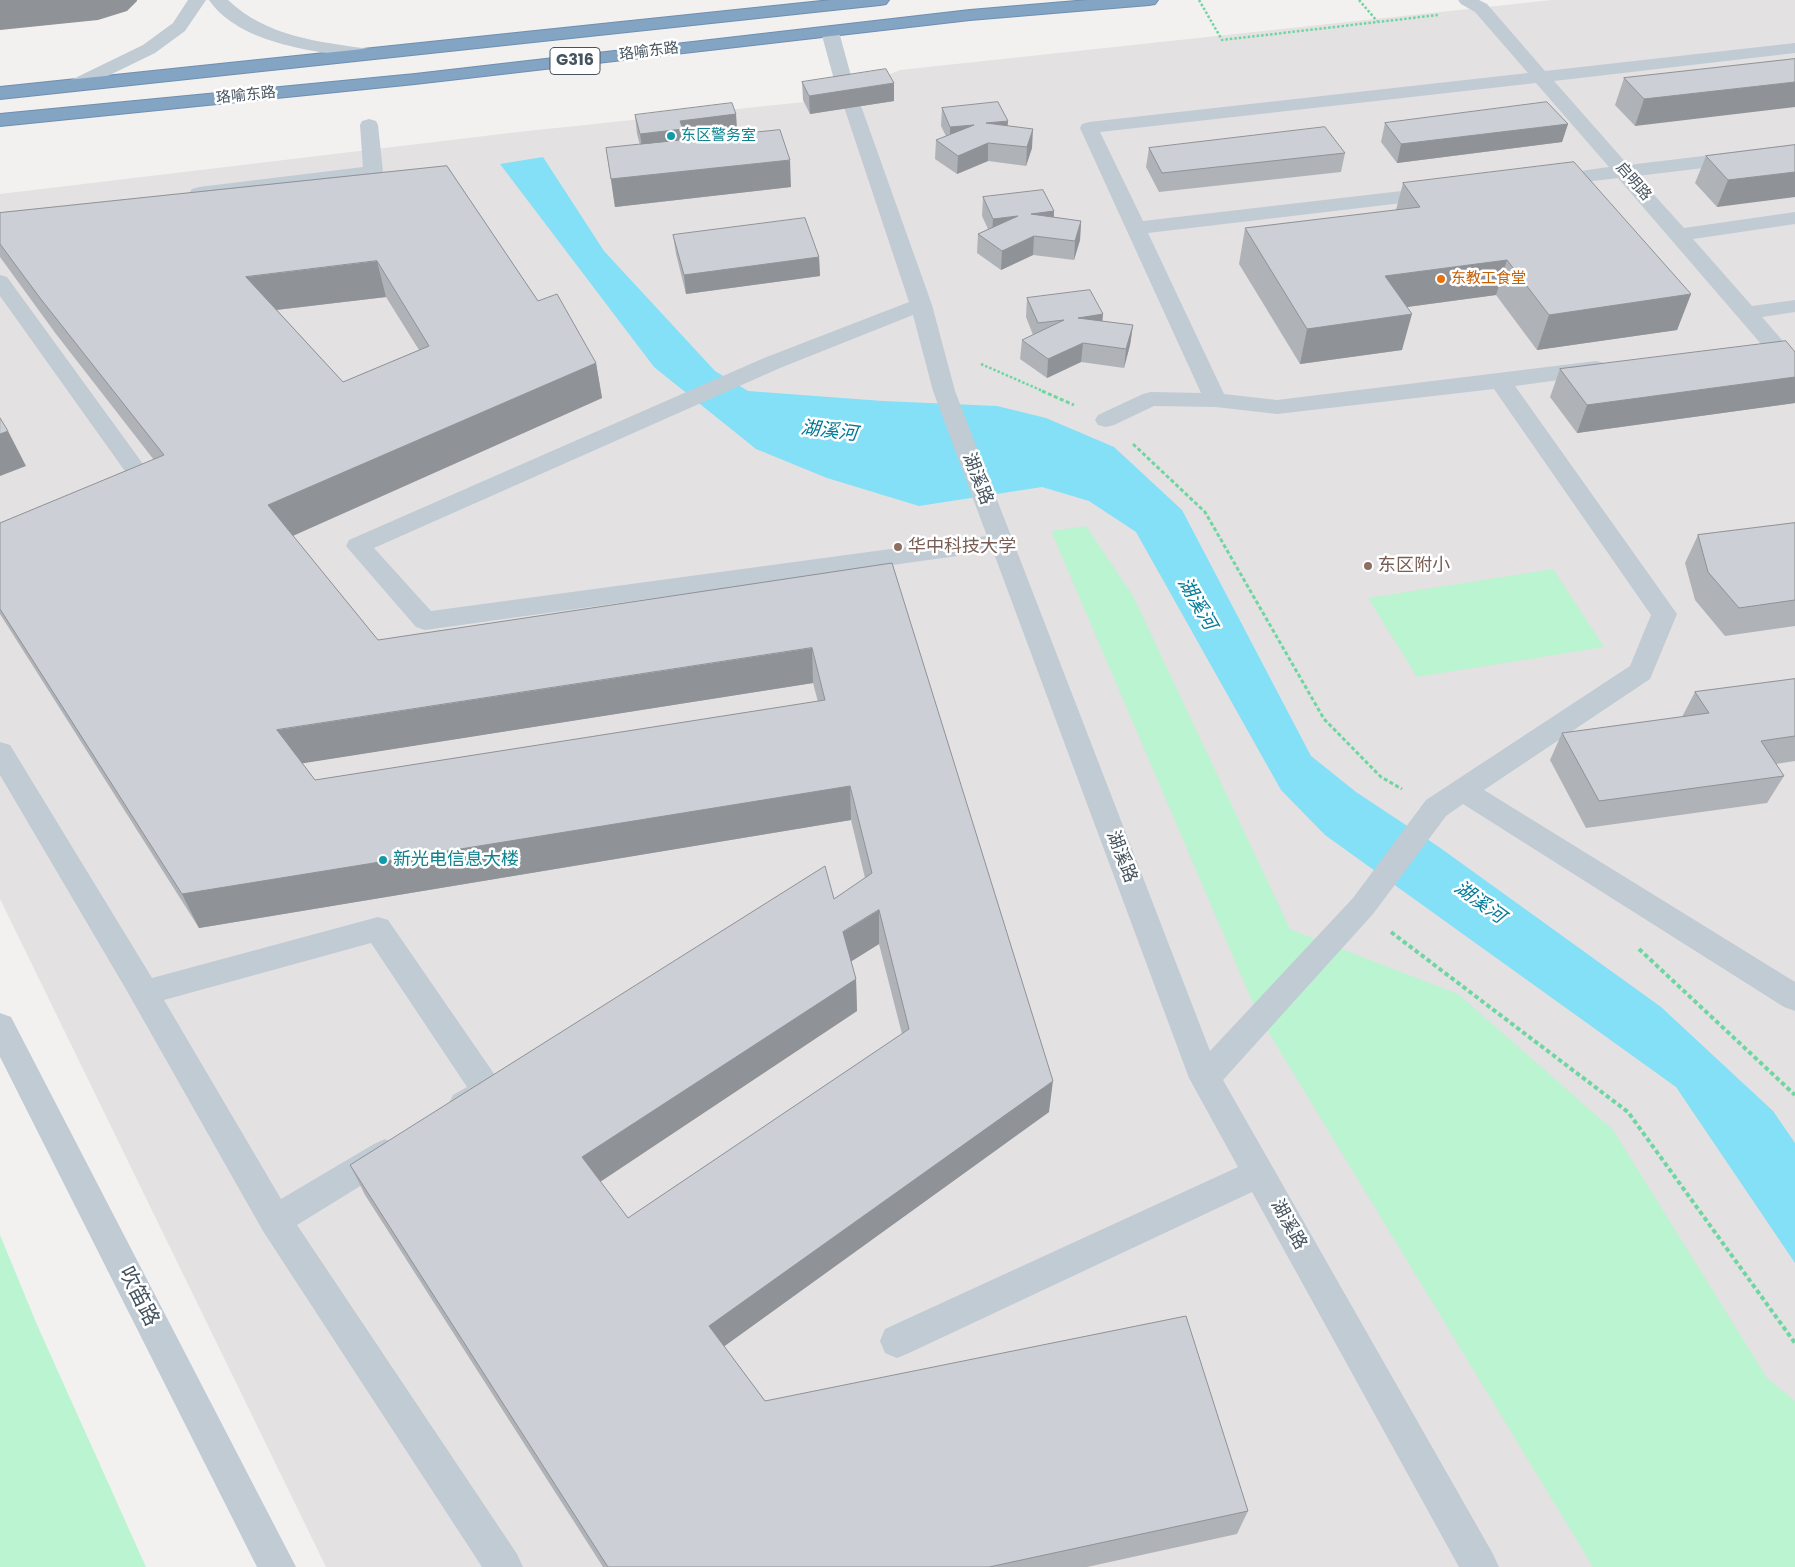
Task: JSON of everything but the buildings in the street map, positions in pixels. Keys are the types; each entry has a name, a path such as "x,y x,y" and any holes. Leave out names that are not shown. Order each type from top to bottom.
{"highway":[{"name":"珞喻东路","path":"0,93 838,2 880,0"},
{"name":"珞喻东路","path":"0,120 415,79 970,15 1149,0"}],"street":[{"path":"75,85 149,48 179,27 197,0"},
{"path":"218,0 239,19 278,37 321,47 370,54"},
{"name":"启明路","path":"1467,0 1481,8 1795,368"},
{"name":"湖溪路","path":"830,32 850,100 922,305 944,391 1205,1078 1480,1567"},
{"path":"1216,400 1089,128 1795,48"},
{"path":"176,195 373,172 369,125"},
{"path":"1536,182 1795,150"},
{"path":"1136,228 1458,191"},
{"path":"1679,235 1795,218"},
{"path":"0,281 151,491 124,503"},
{"path":"922,305 772,362 648,419 358,546 425,621 1001,542"},
{"path":"1747,313 1795,306"},
{"path":"1744,348 1774,344"},
{"path":"1106,420 1151,399 1216,400 1277,407 1500,381 1617,365"},
{"path":"1205,1078 1361,909 1436,808 1641,672 1664,614 1500,381"},
{"path":"0,752 144,993 275,1220 504,1567"},
{"path":"1463,791 1795,998"},
{"path":"144,993 378,929 488,1091 437,1122"},
{"name":"吹笛路","path":"0,1026 277,1567"},
{"path":"275,1220 411,1138"},
{"path":"897,1341 1258,1173"}],"path":[{"path":"1199,0 1222,40 1440,15"},
{"path":"1359,0 1378,22"},
{"path":"981,364 1106,420 1205,512 1324,719 1381,777 1436,808"},
{"path":"1361,909 1628,1112 1795,1343"},
{"path":"1632,942 1795,1095"}],"shaded area":[{"name":"华中科技大学","path":"1552,0 1795,0 1795,1567 326,1567 0,899 0,194 518,132 880,94 876,80 900,70"}],"green space":[{"path":"1086,526 1133,596 1290,929 1458,994 1613,1130 1767,1378 1795,1401 1795,1567 1593,1567 1258,1015 1051,531"},
{"path":"1553,569 1604,647 1417,677 1368,598"},
{"path":"0,1235 38,1327 146,1567 0,1567"}],"water":[{"name":"湖溪河","path":"543,157 604,251 715,371 748,391 883,401 997,406 1046,418 1114,447 1182,510 1311,756 1356,792 1439,847 1661,1007 1773,1111 1795,1143 1795,1263 1676,1087 1325,835 1281,790 1136,532 1089,501 1042,487 919,506 827,478 756,449 654,367 500,164"}],"place":[{"name":"东区警务室","path":"671,136"},
{"name":"东教工食堂","path":"1441,279"},
{"name":"华中科技大学","path":"898,547"},
{"name":"东区附小","path":"1368,566"},
{"name":"新光电信息大楼","path":"383,860"}]}
